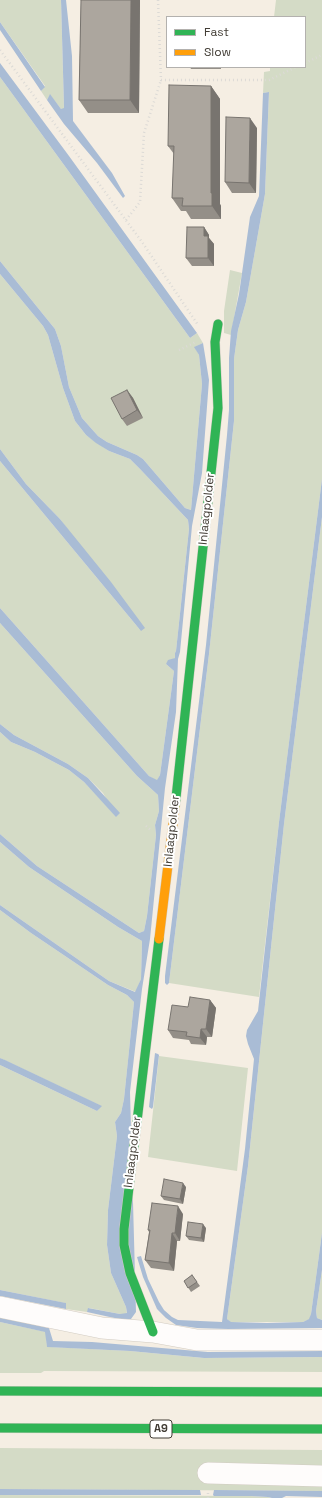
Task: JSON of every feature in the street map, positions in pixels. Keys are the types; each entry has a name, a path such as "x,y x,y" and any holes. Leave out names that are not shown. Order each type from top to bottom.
{"main road":[{"name":"Inlaagpolder","path":"153,1332 130,1273 124,1245 124,1229 172,836 218,408 215,342 218,324"},
{"path":"0,1391 322,1392"},
{"name":"A9","path":"0,1428 322,1429"}],"street":[{"path":"0,1307 102,1328 153,1332 197,1340 322,1340"},
{"path":"208,1473 322,1476"}],"path":[{"path":"126,220 140,202 144,133 161,80 158,0"},
{"path":"0,50 126,220 206,337 215,342"},
{"path":"306,63 322,55"},
{"path":"161,80 268,80 294,68"},
{"path":"179,350 206,337"},
{"path":"146,826 154,831"}],"green space":[{"path":"0,0 61,0 64,109 61,109 50,95 47,100 41,91 45,86 0,22"},
{"path":"276,0 322,0 322,479 279,822 259,997 169,983 209,654 234,421 234,359 238,330 246,302 265,194 269,92 263,93 264,72 270,71 270,68 306,68 306,16 274,16"},
{"path":"0,77 190,338 197,333 203,343 195,347 199,355 202,384 191,510 185,508 143,459 107,442 98,436 82,418 69,387 61,346 55,329 0,261"},
{"path":"230,270 242,273 231,335 224,333 224,311"},
{"path":"0,274 43,326 48,335 63,388 75,421 86,435 109,451 130,459 188,520 189,529 175,658 166,664 174,671 160,775 157,781 149,776 0,608 0,461 141,631 60,519 26,484 0,449"},
{"path":"322,517 322,1233 310,1319 303,1322 230,1322 227,1319 248,1166 284,824"},
{"path":"0,623 137,776 158,795 159,811 155,825 156,835 144,931 139,933 37,866 0,834 0,732 11,742 35,752 69,770 84,782 116,816 103,793 88,778 68,764 14,735 0,724"},
{"path":"0,842 29,867 118,927 142,941 141,979 136,992 109,981 0,905"},
{"path":"0,910 31,933 108,985 127,995 134,1002 124,1099 121,1113 115,1122 117,1136 108,1210 107,1245 111,1273 126,1307 127,1314 89,1308 87,1312 66,1309 65,1303 0,1290 0,1065 97,1111 101,1106 0,1058"},
{"path":"159,1056 248,1068 237,1171 148,1157"},
{"path":"322,1270 322,1320 317,1318 316,1311"},
{"path":"0,1322 46,1332 47,1347 130,1351 204,1358 322,1357 322,1372 44,1371 41,1373 0,1373"},
{"path":"0,1448 322,1450 322,1491 0,1489"},
{"path":"0,1495 251,1496 272,1498 0,1498"}],"water":[{"path":"61,0 66,0 72,56 73,121 112,173 125,196 123,198 97,163 64,124 47,100 50,94 61,109 64,108"},
{"path":"0,22 45,87 41,91 0,30"},
{"path":"0,63 197,333 190,338 0,77"},
{"path":"269,92 265,194 246,302 238,330 234,359 234,421 209,654 169,983 167,985 165,983 165,976 206,645 227,435 231,331 239,294 250,217 259,196 263,93"},
{"path":"0,261 55,329 61,346 69,387 82,418 98,436 107,442 143,459 185,508 191,510 202,384 199,355 194,347 203,343 209,380 202,473 192,526 180,652 178,659 176,712 165,788 150,939 142,989 130,1092 136,1312 131,1319 119,1319 87,1312 88,1308 120,1314 127,1313 126,1307 111,1273 107,1245 108,1210 117,1136 115,1122 121,1113 124,1099 134,1002 127,995 108,985 31,933 0,910 0,905 109,981 135,992 141,979 142,941 118,927 29,867 0,842 0,834 37,866 139,933 144,931 147,916 156,835 155,825 159,811 158,795 137,776 0,623 0,608 149,776 157,780 160,775 174,671 166,664 168,660 175,658 189,529 188,520 130,459 109,451 96,443 86,435 75,421 63,388 48,335 43,326 0,274"},
{"path":"0,449 26,484 60,519 111,582 145,628 141,631 0,461"},
{"path":"322,479 322,517 284,824 248,1166 227,1319 231,1322 267,1323 303,1322 309,1319 311,1314 322,1233 322,1270 316,1311 317,1318 322,1320 322,1328 228,1329 197,1328 176,1325 157,1309 143,1277 137,1257 141,1256 148,1279 159,1302 164,1310 172,1317 178,1320 222,1322 245,1149 254,1059 246,1036 247,1030 258,1011 279,822"},
{"path":"0,724 14,735 68,764 88,778 120,813 116,817 84,782 69,770 35,752 11,742 0,732"},
{"path":"155,1053 159,1055 152,1109 149,1107"},
{"path":"0,1058 102,1106 97,1111 0,1065"},
{"path":"0,1290 66,1303 66,1309 0,1296"},
{"path":"0,1317 49,1328 53,1341 92,1342 208,1352 322,1351 322,1357 204,1358 130,1351 47,1347 45,1332 0,1322"},
{"path":"0,1489 200,1490 201,1495 0,1495"},
{"path":"214,1490 322,1491 322,1497 286,1496 282,1498 272,1498 251,1496 214,1496"}],"building":[{"path":"81,0 131,0 130,100 79,100"},
{"path":"169,85 211,86 212,206 182,206 183,198 172,198 174,146 168,146"},
{"path":"226,117 250,118 249,183 225,182"},
{"path":"187,227 204,227 204,236 208,236 208,258 186,258"},
{"path":"127,390 137,410 122,419 111,398"},
{"path":"190,997 210,1000 206,1029 201,1029 200,1038 186,1036 187,1032 168,1030 172,1005 188,1007"},
{"path":"164,1179 183,1183 180,1199 161,1196"},
{"path":"152,1203 178,1206 175,1233 172,1233 169,1263 145,1260 150,1230 148,1230"},
{"path":"188,1222 203,1224 201,1238 186,1236"},
{"path":"192,1275 197,1282 188,1288 184,1281"}],"traffic: fast":[{"path":"175,807 218,408 215,342 218,324"},
{"path":"153,1332 130,1273 124,1245 124,1229 159,939"},
{"path":"0,1391 322,1392"},
{"path":"0,1428 322,1429"}],"traffic: slow":[{"path":"159,939 175,807"}]}
